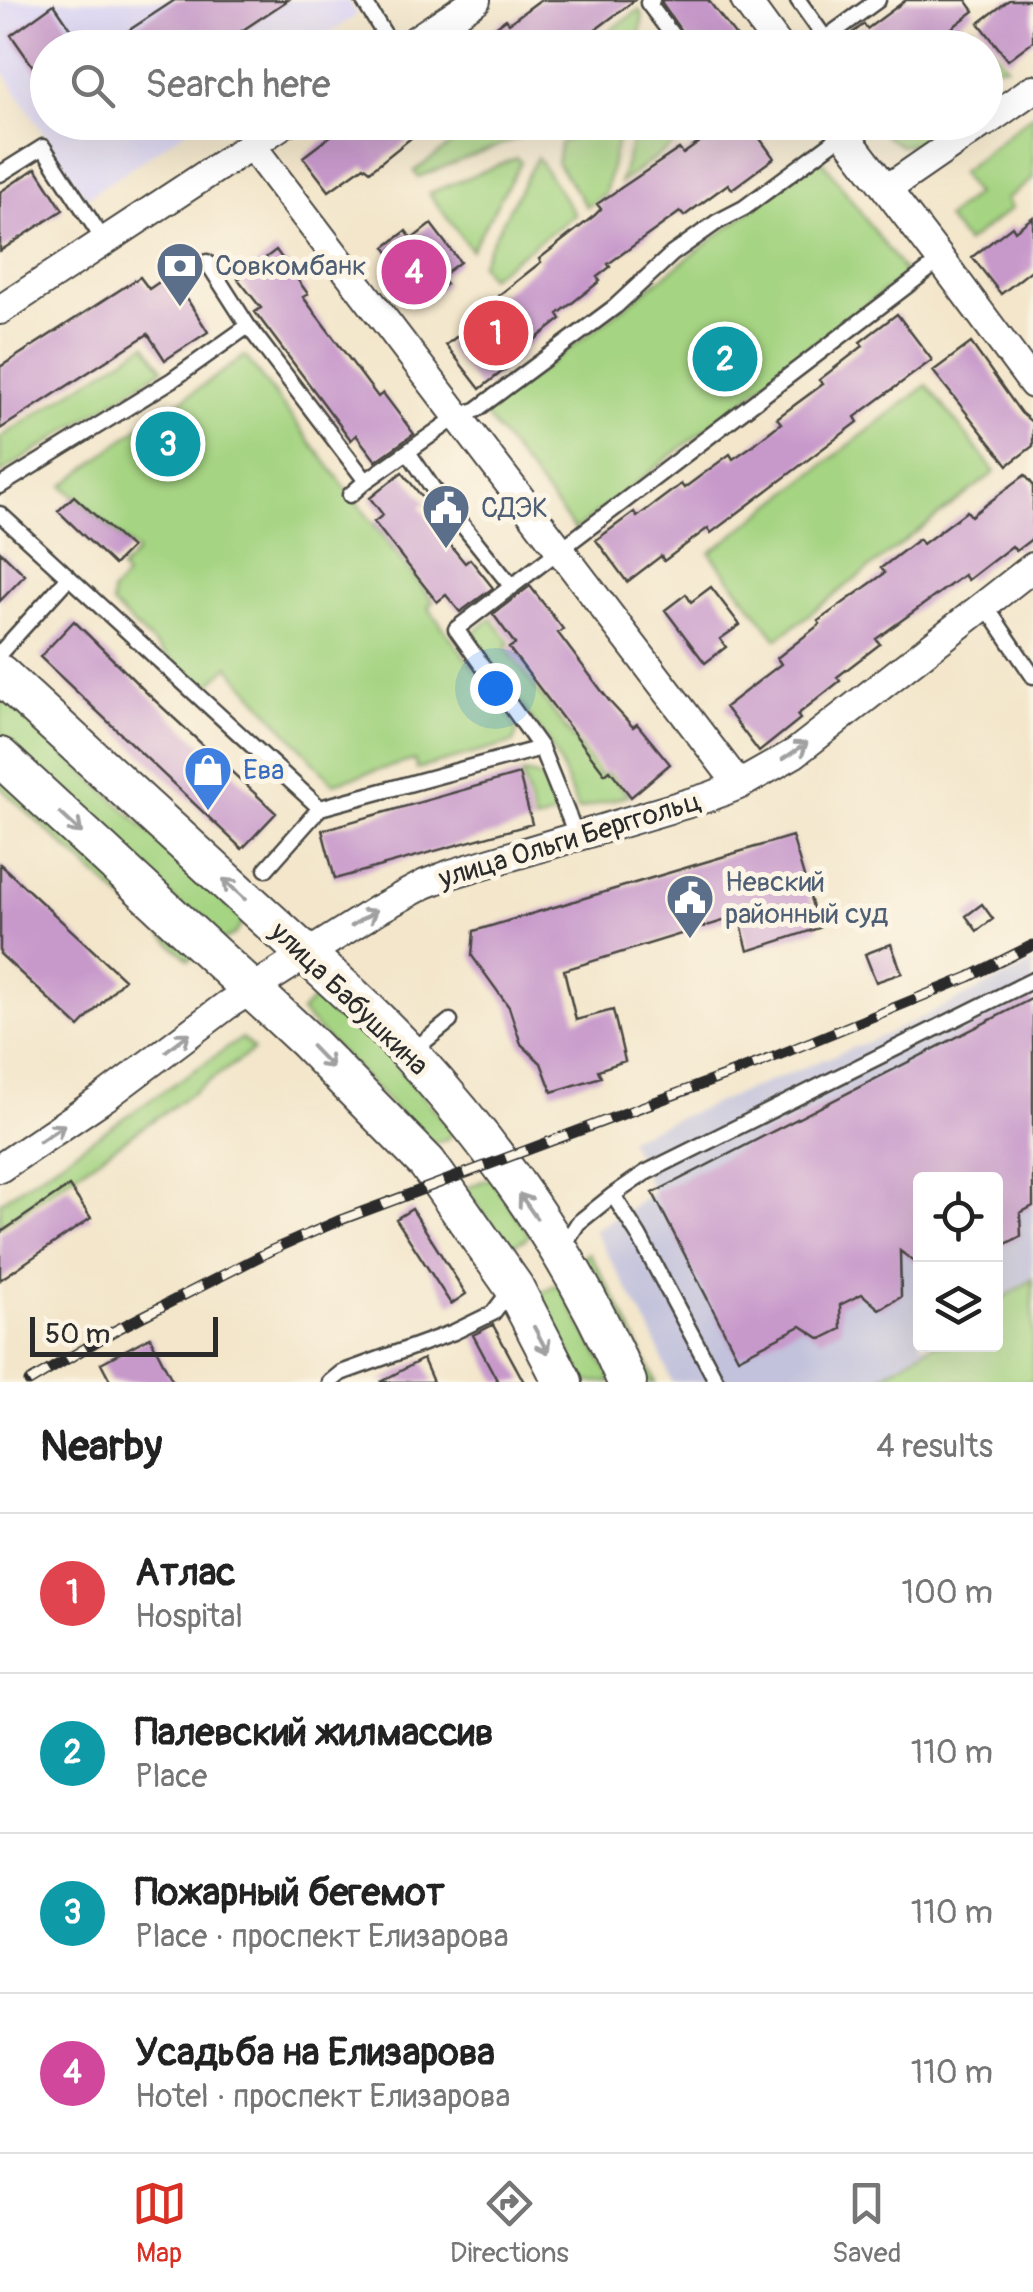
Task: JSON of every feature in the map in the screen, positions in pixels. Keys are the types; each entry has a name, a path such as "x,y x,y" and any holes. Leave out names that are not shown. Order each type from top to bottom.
{"street":[{"path":"431,30 476,0"},
{"path":"745,0 767,30"},
{"path":"1003,110 1033,89"},
{"path":"0,310 259,140"},
{"path":"848,140 1033,384"},
{"path":"886,190 959,140"},
{"path":"251,145 740,785"},
{"name":"улица Ольги Берггольц","path":"0,1168 252,990 425,884 740,785 794,753 1033,567"},
{"name":"улица Бабушкина","path":"0,674 409,1054 483,1143 560,1251 627,1382"},
{"path":"0,757 305,1040 426,1163 514,1287 563,1382"},
{"path":"426,1163 483,1143"},
{"path":"514,1287 560,1251"}],"lane":[{"path":"363,0 382,30"},
{"path":"652,0 648,3 668,30"},
{"path":"798,0 812,30"},
{"path":"836,30 878,0"},
{"path":"350,495 458,416 476,410 616,306 672,254 744,208 825,140"},
{"path":"0,174 43,147 104,241"},
{"path":"576,837 541,748 456,629 942,260"},
{"path":"206,262 248,326 366,481"},
{"path":"0,486 172,380 248,326"},
{"path":"408,452 512,587"},
{"path":"0,514 320,808"},
{"path":"0,653 70,578"},
{"path":"985,605 1033,676"},
{"path":"266,870 320,808 541,748"},
{"path":"560,1251 578,1223 645,1173 1033,980"},
{"path":"409,1054 450,1021"},
{"path":"613,1195 717,1382"},
{"path":"330,1382 341,1374 454,1332 493,1313 514,1287"}],"shaded area":[{"path":"0,0 347,0 357,15 334,30 30,30 30,112 0,66 0,45 6,40 0,29"},
{"path":"48,140 172,140 86,198"},
{"path":"1033,963 1033,1277 1003,1296 1003,1172 913,1172 913,1352 918,1352 871,1382 672,1382 650,1329 594,1231 653,1193 628,1138 892,1032"}],"green space":[{"path":"639,10 643,15 641,30 611,30"},
{"path":"1033,114 1033,179 1006,199 1012,208 966,243 946,218 975,194 960,173"},
{"path":"458,140 514,140 418,177 414,171"},
{"path":"617,140 605,194 587,207 557,163 560,143"},
{"path":"632,140 681,140 620,183"},
{"path":"891,140 921,140 917,143 901,146"},
{"path":"537,157 575,215 489,277 480,264"},
{"path":"820,157 906,274 575,530 484,414"},
{"path":"516,158 521,162 471,250 429,193"},
{"path":"146,344 163,369 0,474 0,438"},
{"path":"245,356 433,602 428,607 512,720 517,732 513,743 417,769 414,760 333,783 228,666 204,691 112,605 112,592 126,577 121,570 137,552 63,486 146,422"},
{"path":"927,385 995,472 777,639 710,553"},
{"path":"491,618 510,643 505,647 601,776 609,774 628,795 578,810 548,739 472,634"},
{"path":"0,694 243,919 234,935 216,939 1,737"},
{"path":"522,774 541,779 555,815 535,822"},
{"path":"0,775 195,954 189,960 0,787"},
{"path":"327,995 370,1034 454,1132 452,1135 428,1143 301,1012 310,1002"},
{"path":"242,1038 254,1050 0,1226 0,1202"},
{"path":"488,1179 529,1234 526,1239 508,1247 466,1190"},
{"path":"589,1253 655,1382 642,1382 581,1258"},
{"path":"1033,1279 1033,1382 874,1382 921,1352 1003,1352 1003,1298"},
{"path":"559,1285 613,1382 581,1382 571,1354 538,1294"}],"building":[{"path":"175,0 288,0 243,30 129,30"},
{"path":"540,0 635,0 595,30 491,30 506,19 509,23"},
{"path":"662,0 708,0 731,30 680,30"},
{"path":"906,0 966,0 974,11 949,30 856,30 864,24 867,29"},
{"path":"1009,0 1033,0 1033,41 1008,60 1003,54 1003,30 984,30 979,23"},
{"path":"54,4 72,30 30,30 30,62 11,35"},
{"path":"325,140 409,140 370,171 364,166 329,191 303,157"},
{"path":"703,140 761,140 774,158 732,189 728,184 684,216 680,212 608,264 610,267 597,277 600,281 558,314 561,319 518,353 521,357 480,389 446,345 502,301 498,296 541,262 539,259 595,215 601,209 597,204 679,149 683,154"},
{"path":"36,168 63,210 0,251 0,192"},
{"path":"1033,217 1033,269 1001,294 972,257 1012,226 1015,231"},
{"path":"431,224 460,262 440,277 446,284 425,300 385,247 406,231 412,239"},
{"path":"276,250 308,294 303,297 378,397 383,393 414,434 376,461 356,435 351,440 255,312 261,308 238,279"},
{"path":"171,274 208,332 165,360 148,334 0,429 0,367 140,277 149,289"},
{"path":"897,314 932,360 855,417 858,422 711,533 708,528 664,561 661,556 627,582 596,540 634,512 637,517 681,484 684,488 730,454 733,459 749,448 781,423 777,418 823,384 819,380 863,346 860,342"},
{"path":"971,343 1021,413 1033,423 1033,446 1008,465 933,371"},
{"path":"402,472 426,502 420,507 465,563 470,559 493,588 460,612 446,595 437,602 374,522 383,515 370,498"},
{"path":"1025,475 1033,485 1033,538 1016,551 1012,546 968,580 964,575 876,639 880,644 837,677 840,681 759,752 725,707 781,664 777,658 820,624 818,621 885,573 881,568 919,539 923,544 967,511 971,516"},
{"path":"74,496 131,548 114,565 58,511"},
{"path":"0,551 25,575 0,601"},
{"path":"530,586 563,629 558,633 610,702 633,727 637,724 670,764 631,797 610,770 605,774 509,648 515,644 493,614"},
{"path":"711,587 740,625 720,639 726,647 705,663 665,610 686,594 691,602"},
{"path":"74,621 276,813 242,849 40,657"},
{"path":"519,774 532,824 335,879 322,830"},
{"path":"792,836 819,928 748,951 739,916 564,970 576,1020 613,1010 625,1061 598,1070 601,1077 552,1092 541,1063 521,1044 509,1007 472,956 474,931"},
{"path":"0,864 124,979 79,1027 0,954"},
{"path":"982,904 993,919 977,931 966,916"},
{"path":"891,944 902,973 876,982 865,954"},
{"path":"1033,998 1033,1206 1020,1213 1021,1236 1003,1245 1003,1172 913,1172 913,1261 900,1251 901,1297 879,1309 862,1294 840,1305 841,1329 821,1339 801,1326 738,1358 653,1193"},
{"path":"69,1186 91,1218 0,1280 0,1233"},
{"path":"412,1209 466,1294 451,1304 396,1219"},
{"path":"493,1325 524,1382 498,1382 473,1335"},
{"path":"150,1337 173,1382 111,1382 101,1363"},
{"path":"423,1359 433,1382 380,1382"}],"railway":[{"path":"29,1382 114,1331 272,1250 338,1221 764,1061 969,977 1033,945"}],"place":[{"name":"Усадьба на Елизарова","path":"414,272"},
{"name":"Совкомбанк","path":"180,308"},
{"name":"Атлас","path":"496,333"},
{"name":"Палевский жилмассив","path":"725,359"},
{"name":"Пожарный бегемот","path":"168,444"},
{"name":"СДЭК","path":"446,550"},
{"name":"Ева","path":"208,812"},
{"name":"Невский районный суд","path":"690,940"}]}
